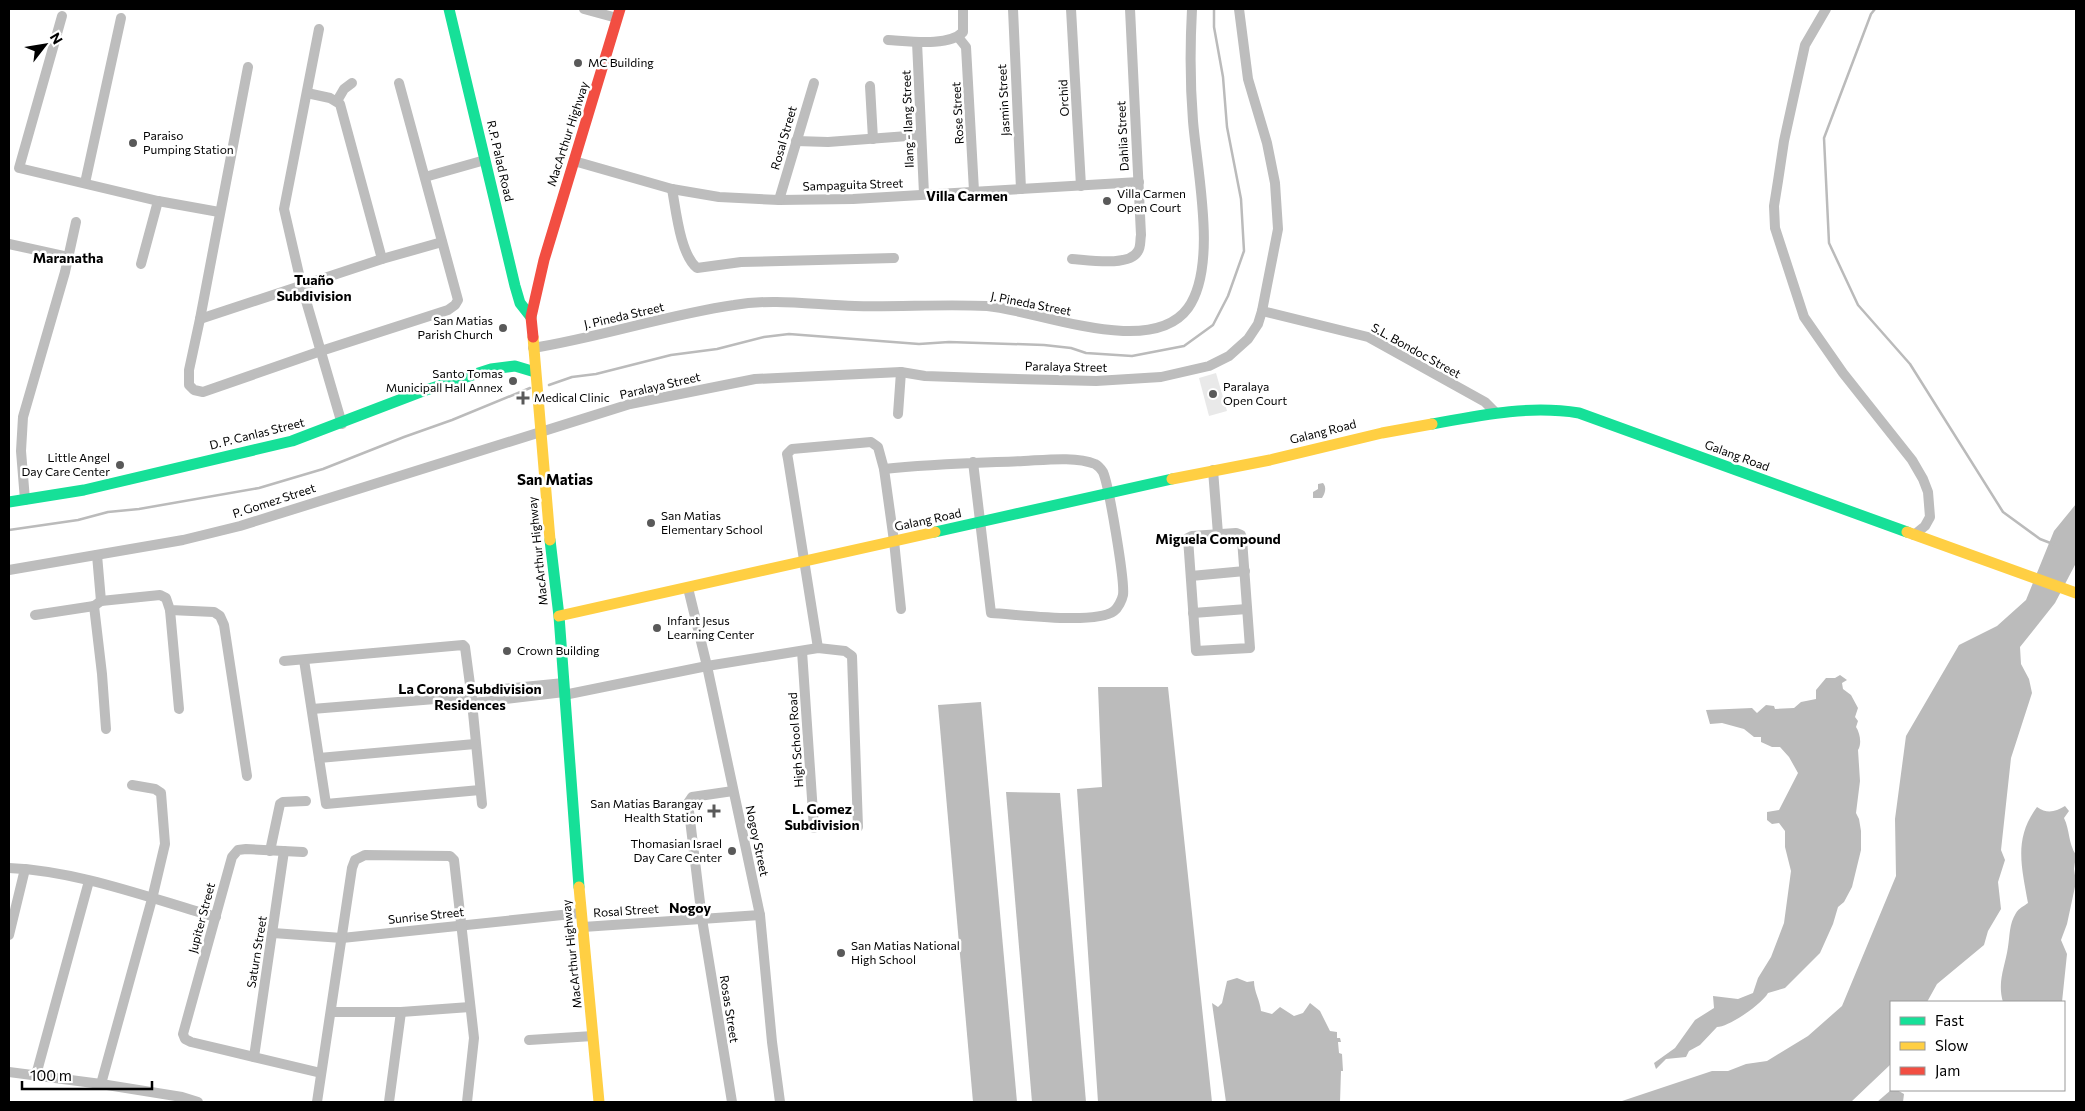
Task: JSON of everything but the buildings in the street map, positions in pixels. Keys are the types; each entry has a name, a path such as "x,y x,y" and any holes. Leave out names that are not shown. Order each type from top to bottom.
{"main road":[{"name":"R.P. Palad Road","path":"449,9 517,294 520,303 531,316"},
{"name":"MacArthur Highway","path":"599,1102 581,913 559,616 531,316 544,260 619,13"},
{"name":"D. P. Canlas Street","path":"504,367 533,350"},
{"name":"D. P. Canlas Street","path":"9,502 84,490 292,441 342,424 469,375 515,366 535,372"},
{"name":"Galang Road","path":"559,616 1213,470 1270,460 1382,432 1495,412 1553,408 1580,414 2073,592"}],"street":[{"path":"584,9 619,13"},
{"path":"888,40 917,42 949,40 958,37 963,32 964,27 963,9"},
{"name":"Jasmin Street","path":"1013,9 1021,189"},
{"name":"Orchid","path":"1072,9 1081,186"},
{"name":"Dahlia Street","path":"1072,259 1124,260 1133,257 1139,250 1140,235 1130,9"},
{"name":"J. Pineda Street","path":"533,350 710,310 764,302 853,306 989,306 1104,330 1131,331 1162,326 1176,320 1188,308 1195,293 1200,279 1203,260 1201,191 1191,83 1192,9"},
{"name":"Paralaya Street","path":"541,433 630,404 755,378 901,372 925,376 1096,381 1161,377 1208,366 1229,356 1248,339 1258,324 1278,228 1275,183 1267,143 1248,79 1239,9"},
{"path":"1826,9 1805,44 1780,165 1774,206 1775,228 1804,317 1843,373 1912,460 1923,479 1928,492 1930,517 1918,536"},
{"path":"62,16 19,168 158,201 219,212"},
{"path":"85,183 121,18"},
{"path":"319,28 284,209 302,286 342,424"},
{"name":"Rose Street","path":"958,37 966,47 974,191"},
{"name":"Ilang - Ilang Street","path":"917,42 924,194"},
{"path":"248,67 187,380 194,390 203,392 448,310 455,305 458,300 399,83"},
{"path":"337,101 344,89 352,83"},
{"name":"Rosal Street","path":"779,200 814,83"},
{"path":"870,86 873,139"},
{"path":"307,93 337,101"},
{"path":"337,101 342,112 382,260"},
{"path":"796,141 828,142 921,135"},
{"path":"425,177 485,160"},
{"name":"Sampaguita Street","path":"574,162 672,188 719,197 779,200 853,199 1138,182"},
{"path":"672,188 682,238 690,259 697,268 742,262 894,258"},
{"path":"141,264 158,201"},
{"path":"25,500 20,451 23,417 76,222"},
{"path":"200,319 442,242"},
{"path":"9,244 68,257"},
{"name":"S.L. Bondoc Street","path":"1262,311 1368,337 1413,364 1485,402 1495,412"},
{"path":"898,414 901,372"},
{"name":"P. Gomez Street","path":"9,570 183,540 240,526 514,439 541,433"},
{"path":"818,648 803,562 788,459 789,451 871,442 878,447 884,469 901,609"},
{"path":"884,469 973,462 1084,461 1100,468 1109,494 1122,577 1123,594 1115,611 1101,617 1073,618 991,613 973,462"},
{"path":"1213,470 1218,534"},
{"path":"1236,533 1240,536 1245,572 1250,648 1196,651 1188,538 1218,534 1236,533"},
{"path":"97,555 97,603 106,729"},
{"path":"1191,576 1245,572"},
{"name":"Nogoy Street","path":"688,588 707,666 760,914 772,1042 780,1102"},
{"path":"35,614 97,603 160,595 166,598 170,610 179,709"},
{"path":"1193,613 1247,609"},
{"path":"170,610 214,612 220,616 224,625 247,776"},
{"path":"284,662 460,644 465,648 472,697 482,804"},
{"path":"312,709 564,690 818,648 845,651 852,656 858,827"},
{"name":"High School Road","path":"802,651 814,828"},
{"path":"304,660 326,804 480,790"},
{"path":"319,758 475,744"},
{"path":"101,1084 166,844 161,793 155,788 132,785"},
{"name":"Rosas Street","path":"732,1102 702,918 688,803 692,797 733,791"},
{"path":"270,850 280,804 283,802 306,801"},
{"name":"Jupiter Street","path":"254,1057 185,1039 183,1034 232,857 238,850 246,849 303,852"},
{"name":"Saturn Street","path":"254,1057 284,852"},
{"path":"317,1102 332,1012 352,868 355,860 365,855 450,856 454,860 474,1038 474,1054 467,1102"},
{"path":"9,868 25,869 89,881 216,917"},
{"path":"9,934 25,869"},
{"path":"36,1074 89,881"},
{"name":"Sunrise Street","path":"273,933 342,938 581,913"},
{"name":"Rosal Street","path":"583,927 760,914"},
{"path":"332,1012 400,1012 470,1007"},
{"path":"389,1102 400,1012"},
{"path":"529,1040 593,1036"},
{"path":"254,1057 321,1073"},
{"path":"9,1072 36,1074 101,1084 182,1097 198,1102"}],"shaded area":[{"name":"Paralaya Open Court","path":"1216,373 1227,411 1209,416 1199,378"},
{"path":"1323,483 1325,491 1322,498 1313,498 1313,492 1318,489 1318,484"},
{"path":"2076,504 2076,563 2055,603 2020,647 2021,664 2029,679 2032,693 2011,758 2001,850 2005,860 1998,882 2001,909 1988,931 1984,945 1937,984 1928,1001 1890,1001 1890,1065 1851,1102 1619,1102 1712,1071 1728,1071 1746,1064 1767,1061 1808,1036 1842,1006 1896,876 1895,819 1906,736 1959,645 1997,626 2026,600 2054,531"},
{"path":"1840,675 1847,680 1842,683 1843,689 1851,695 1858,708 1855,717 1858,721 1856,727 1860,742 1858,750 1860,781 1856,813 1861,831 1861,850 1852,887 1844,902 1838,907 1833,924 1820,953 1785,988 1768,993 1765,998 1745,1014 1717,1027 1700,1045 1689,1051 1686,1057 1666,1059 1656,1069 1654,1063 1675,1048 1695,1020 1714,1008 1713,996 1738,999 1753,993 1758,978 1771,957 1784,923 1791,871 1785,847 1785,831 1779,823 1772,824 1767,820 1767,812 1779,810 1798,773 1789,757 1780,747 1772,747 1761,742 1761,737 1754,737 1744,729 1722,723 1710,724 1706,710 1752,708 1757,713 1766,705 1774,706 1775,709 1794,708 1801,702 1816,699 1816,690 1826,678 1835,678"},
{"path":"1098,687 1168,687 1212,1102 1098,1102 1077,789 1102,787"},
{"path":"981,702 1017,1102 973,1102 938,705"},
{"path":"1006,792 1060,793 1086,1102 1032,1102"},
{"path":"2065,806 2069,811 2064,818 2076,855 2074,869 2076,882 2067,924 2061,940 2067,954 2062,1001 2003,1001 2001,981 2011,925 2017,911 2028,903 2021,854 2025,831 2029,819 2037,807 2044,811 2058,810"},
{"path":"1237,978 1247,982 1254,981 1261,1011 1272,1014 1280,1007 1294,1016 1303,1013 1310,1003 1320,1011 1330,1031 1337,1032 1337,1038 1340,1038 1341,1042 1338,1042 1339,1053 1342,1054 1343,1071 1341,1071 1340,1102 1226,1102 1212,1003 1218,1007 1222,1003 1227,981"},
{"path":"1890,1091 1899,1091 1904,1094 1903,1102 1877,1102"}],"waterway":[{"path":"549,385 572,377 596,374 671,355 717,349 764,337 789,334 919,344 949,342 1044,345 1071,348 1086,353 1132,356 1184,346 1213,325 1228,296 1244,251 1241,199 1227,127 1223,77 1214,27 1214,9"},
{"path":"1875,9 1871,14 1824,138 1829,243 1858,305 1910,364 2003,512 2040,539 2053,544"},
{"path":"9,530 78,520 108,512 139,509 259,488 323,469 530,388"}],"traffic: fast":[{"path":"449,9 515,286 520,303 531,317"},
{"path":"9,502 84,490 292,441 423,391 491,369 515,366 535,372"},
{"path":"1432,424 1505,412 1542,410 1579,413 1907,532"},
{"path":"935,532 1172,479"},
{"path":"550,540 559,616 579,887"}],"traffic: slow":[{"path":"533,337 550,540"},
{"path":"1172,479 1270,460 1382,433 1432,424"},
{"path":"559,616 935,532"},
{"path":"1907,532 2076,593"},
{"path":"579,887 599,1102"}],"traffic: jam":[{"path":"533,337 531,317 544,260 620,9"}],"place":[{"name":"MC Building","path":"578,63"},
{"name":"Paraiso Pumping Station","path":"133,143"},
{"name":"Villa Carmen Open Court","path":"1107,201"},
{"name":"San Matias Parish Church","path":"503,328"},
{"name":"Santo Tomas Municipall Hall Annex","path":"513,381"},
{"name":"Paralaya Open Court","path":"1213,394"},
{"name":"Medical Clinic","path":"523,398"},
{"name":"Little Angel Day Care Center","path":"120,465"},
{"name":"San Matias Elementary School","path":"651,523"},
{"name":"Infant Jesus Learning Center","path":"657,628"},
{"name":"Crown Building","path":"507,651"},
{"name":"San Matias Barangay Health Station","path":"714,811"},
{"name":"Thomasian Israel Day Care Center","path":"732,851"},
{"name":"San Matias National High School","path":"841,953"}],"district":[{"name":"Villa Carmen","path":"967,196"},
{"name":"Maranatha","path":"68,258"},
{"name":"Tuaño Subdivision","path":"314,288"},
{"name":"San Matias","path":"555,480"},
{"name":"Miguela Compound","path":"1218,539"},
{"name":"La Corona Subdivision Residences","path":"470,698"},
{"name":"L. Gomez Subdivision","path":"822,818"},
{"name":"Nogoy","path":"690,908"}]}
